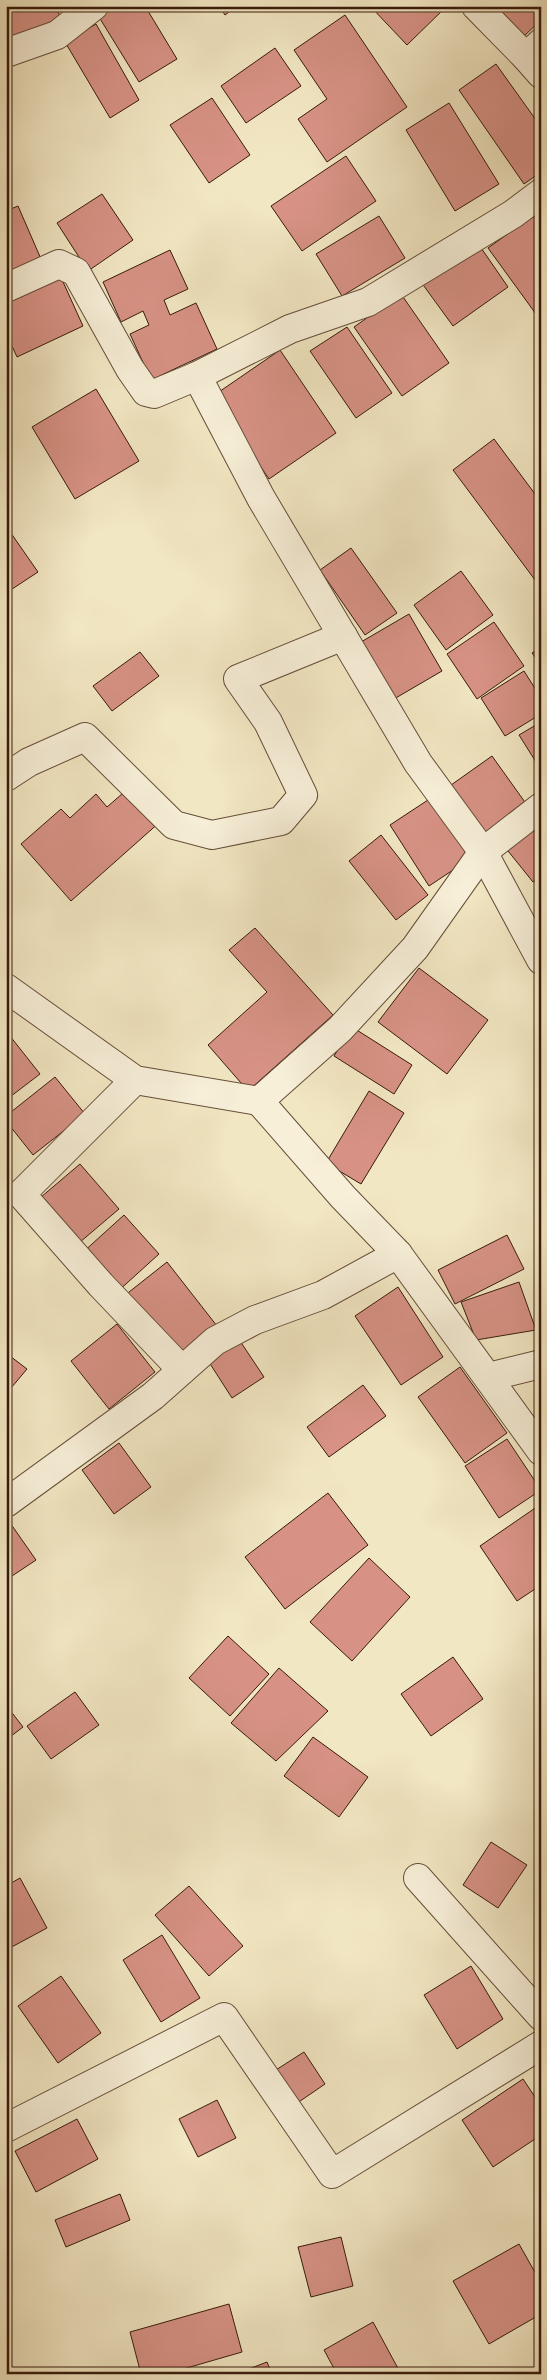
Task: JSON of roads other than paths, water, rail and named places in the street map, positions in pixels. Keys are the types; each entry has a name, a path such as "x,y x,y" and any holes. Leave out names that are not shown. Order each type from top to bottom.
{"street":[{"path":"6,53 57,35 94,6"},
{"path":"476,6 536,58"},
{"path":"6,288 59,264 76,272 130,369 146,392 154,394 197,376 290,329 368,302 513,214 541,193"},
{"path":"197,376 261,498 418,763 483,852 541,960"},
{"path":"6,777 29,762 85,737 174,825 212,835 280,821 303,795 268,722 238,679 343,636"},
{"path":"259,1101 340,1029 415,948 483,852 541,807"},
{"path":"6,988 136,1080 259,1101 343,1197 398,1254 541,1451"},
{"path":"136,1080 14,1200 102,1285 182,1370"},
{"path":"6,1503 153,1396 215,1341 255,1320 323,1296 398,1254"},
{"path":"488,1377 541,1364"},
{"path":"418,1878 541,2016"},
{"path":"6,2128 224,2017 332,2174 541,2044"}]}
